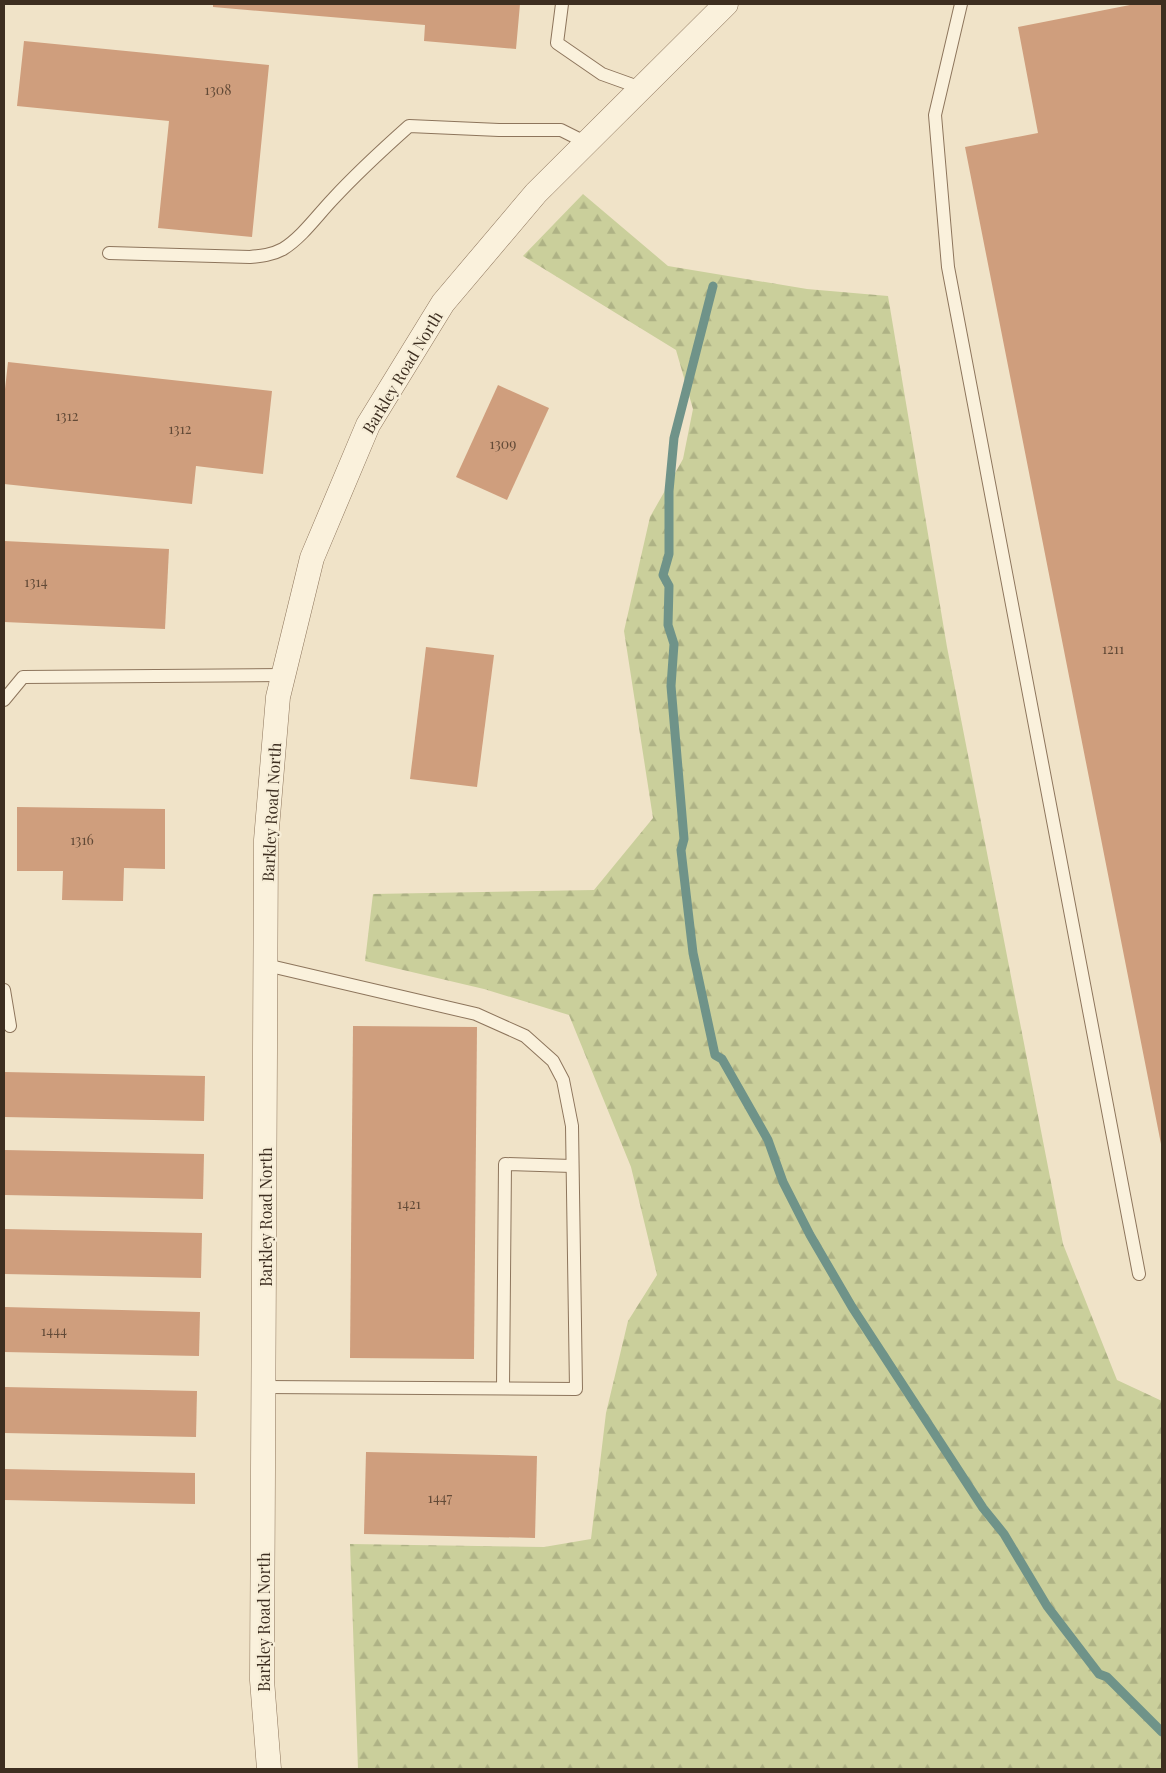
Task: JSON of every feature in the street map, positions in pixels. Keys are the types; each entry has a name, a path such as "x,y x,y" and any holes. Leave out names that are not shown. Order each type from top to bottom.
{"street":[{"name":"Barkley Road North","path":"269,1769 262,1680 266,840 278,697 312,558 368,425 443,302 536,193 726,4"}],"lane":[{"path":"562,4 557,42 602,74 641,88"},
{"path":"961,4 935,115 948,267 1139,1274"},
{"path":"109,253 250,257 266,256 283,249 307,228 362,168 409,126 499,130 561,130 587,142"},
{"path":"4,700 23,677 284,675"},
{"path":"264,1387 576,1389 572,1126 563,1080 553,1061 525,1036 476,1014 266,965"},
{"path":"4,990 10,1026"},
{"path":"504,1388 505,1164 572,1166"}],"green space":[{"path":"583,194 668,266 807,289 888,296 947,647 1063,1244 1117,1380 1162,1401 1162,1769 358,1769 350,1544 544,1547 591,1539 606,1413 628,1321 657,1275 631,1167 569,1015 484,989 365,961 373,894 594,890 653,818 624,631 650,517 683,459 693,409 676,350 523,256"}],"building":[{"path":"213,4 520,4 516,49 424,41 425,25 213,7"},
{"path":"1135,4 1162,4 1161,1144 965,147 1038,133 1018,27"},
{"path":"24,41 269,65 252,237 158,228 169,121 17,106"},
{"path":"8,362 272,391 263,474 196,466 192,504 4,484 4,398"},
{"path":"498,385 549,408 507,500 456,477"},
{"path":"4,541 169,549 165,629 4,622"},
{"path":"426,647 494,655 477,787 410,779"},
{"path":"17,807 165,809 165,869 124,868 123,901 62,900 63,871 17,871"},
{"path":"353,1026 477,1027 474,1359 350,1358"},
{"path":"4,1072 205,1076 204,1121 4,1117"},
{"path":"4,1150 204,1154 203,1199 4,1195"},
{"path":"4,1229 202,1233 201,1278 4,1274"},
{"path":"4,1307 200,1312 199,1356 4,1352"},
{"path":"4,1387 197,1391 196,1437 4,1433"},
{"path":"366,1452 537,1456 535,1538 364,1534"},
{"path":"4,1469 195,1473 195,1504 4,1500"}],"waterway":[{"path":"713,286 674,438 669,491 669,554 663,575 669,586 668,625 674,644 671,686 684,839 681,850 693,953 715,1055 722,1059 768,1140 783,1182 810,1235 852,1307 983,1508 1004,1534 1047,1606 1099,1674 1107,1677 1162,1732"}]}
